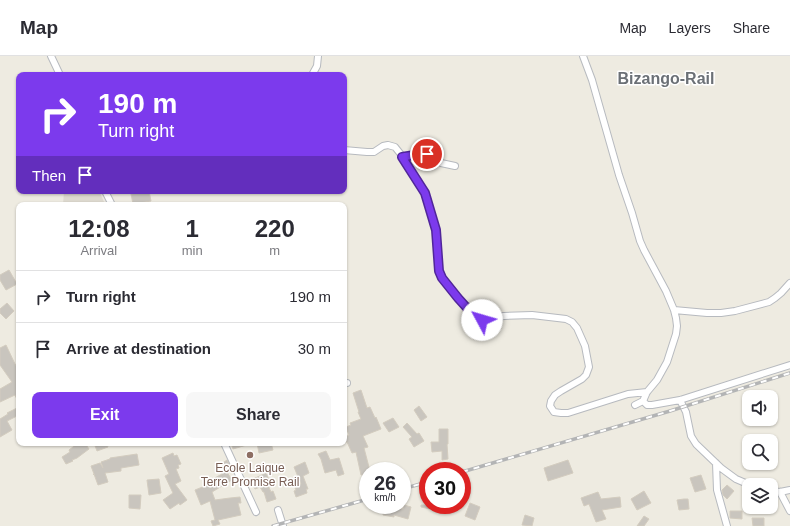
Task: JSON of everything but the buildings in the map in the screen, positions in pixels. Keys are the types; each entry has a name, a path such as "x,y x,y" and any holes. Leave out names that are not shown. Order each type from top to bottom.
{"street":[{"path":"51,56 59,72"},
{"path":"314,72 317,66 318,56"},
{"path":"583,56 592,80 619,175 640,241 663,284 674,310 677,326 669,357 664,368 647,392 643,401 634,405"},
{"path":"347,150 374,152 383,146 388,145 395,148 402,157 425,193 436,230 439,271 442,278 476,318 482,320 504,316 532,315 566,319 572,322 577,328 585,346 590,367 582,379 561,391 551,401 550,406 554,412 568,413 628,394 647,392"},
{"path":"402,157 427,154 431,155 441,163 455,166"},
{"path":"674,310 707,313 735,311 768,302 781,293 790,283"},
{"path":"643,401 647,405 652,405 680,400 790,364"},
{"path":"680,400 686,412 691,436 696,444 716,463 736,479 742,482"},
{"path":"225,446 256,512"},
{"path":"716,463 717,490 726,526"},
{"path":"790,490 780,492 790,511"},
{"path":"278,510 284,526"}],"shaded area":[{"path":"64,194 100,194 104,202 63,202"}],"railway":[{"path":"471,469 670,411 790,373"},
{"path":"411,487 419,484"},
{"path":"273,526 359,502"}],"place":[{"name":"Ecole Laique Terre Promise Rail","path":"250,455"}],"district":[{"name":"Bizango-Rail","path":"666,78"}],"route":[{"path":"427,154 402,157 425,193 436,230 439,271 442,278 458,298 476,318 482,320"}]}
